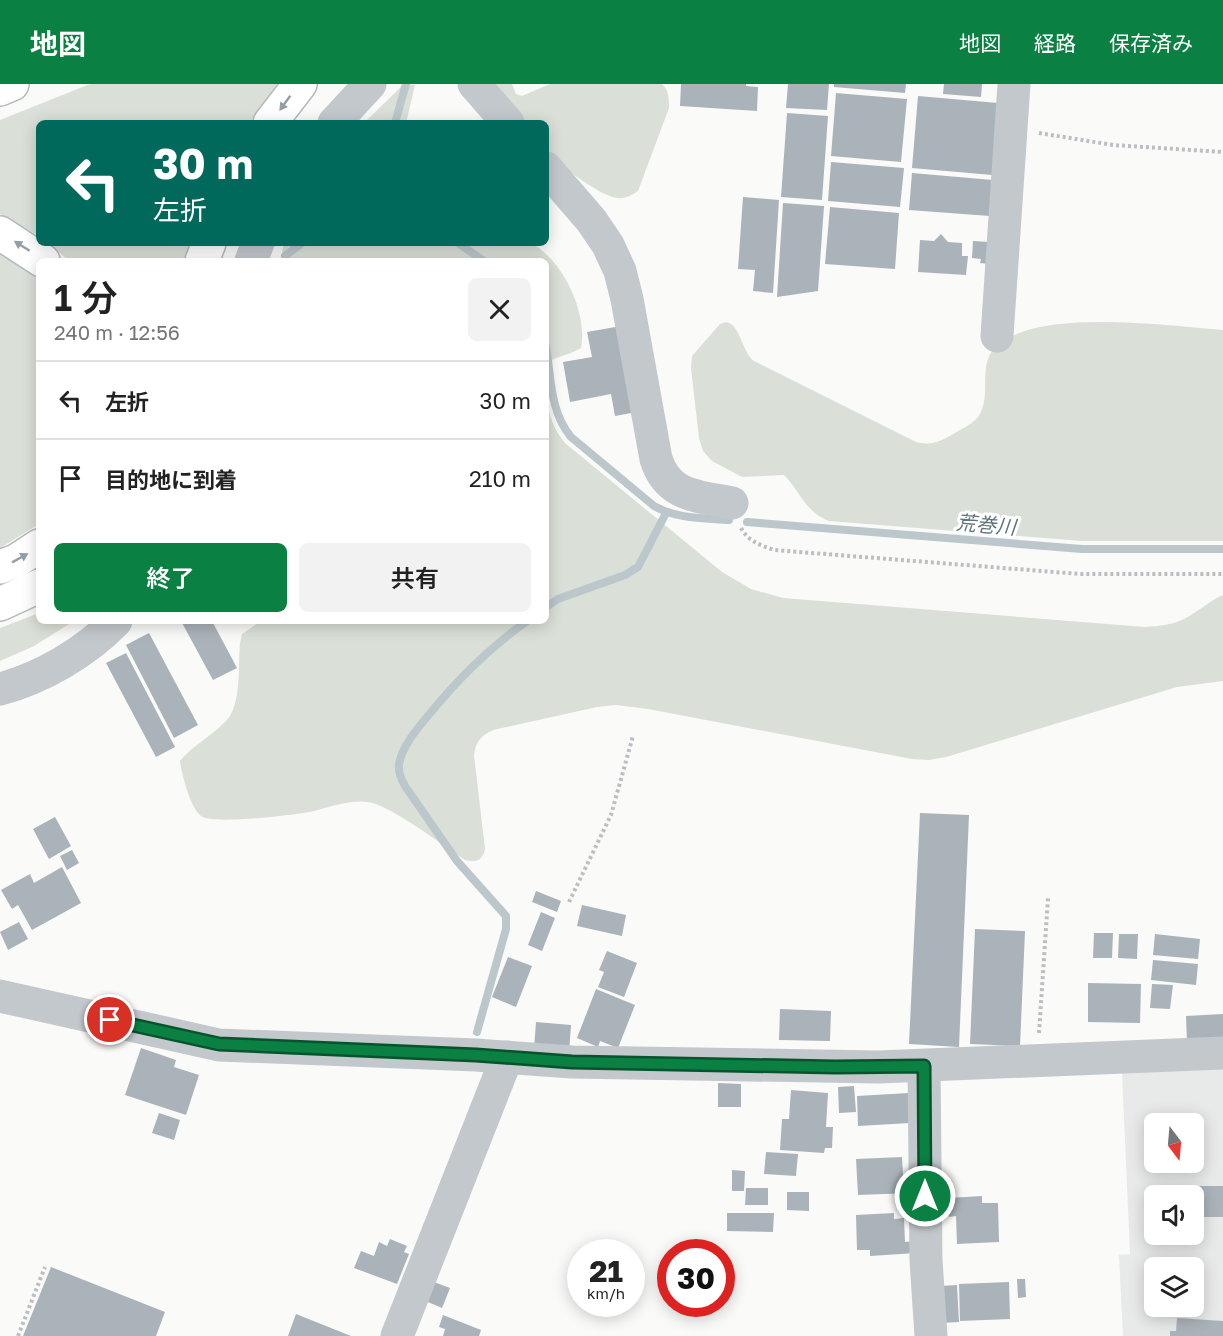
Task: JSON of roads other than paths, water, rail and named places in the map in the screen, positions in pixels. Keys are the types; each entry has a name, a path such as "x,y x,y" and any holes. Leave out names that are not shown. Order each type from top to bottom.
{"highway":[{"path":"0,89 12,84"},
{"path":"272,120 300,84"},
{"path":"0,233 39,258"},
{"path":"0,567 16,561 36,548"},
{"path":"0,604 36,587"}],"street":[{"path":"337,120 370,84"},
{"path":"474,84 505,120"},
{"path":"997,336 1014,84"},
{"path":"549,171 591,220 608,244 620,271 656,459 661,473 671,485 685,493 732,503"},
{"path":"0,689 47,671 80,651 112,624"},
{"path":"0,996 219,1044 584,1062 835,1067 924,1066 1223,1053"},
{"path":"397,1336 507,1057"},
{"path":"924,1066 926,1260 931,1336"}],"waterway":[{"path":"396,120 406,84"},
{"path":"285,256 298,246"},
{"name":"荒巻川","path":"462,246 480,258"},
{"name":"荒巻川","path":"549,368 555,405 571,437 654,506 681,516 729,520"},
{"path":"549,605 558,599 625,575 638,567 666,513"},
{"name":"荒巻川","path":"747,522 1082,549 1223,549"},
{"path":"477,1032 506,929 506,916 457,861 405,786 400,775 399,764 410,739 450,690 486,654 523,624"}]}
